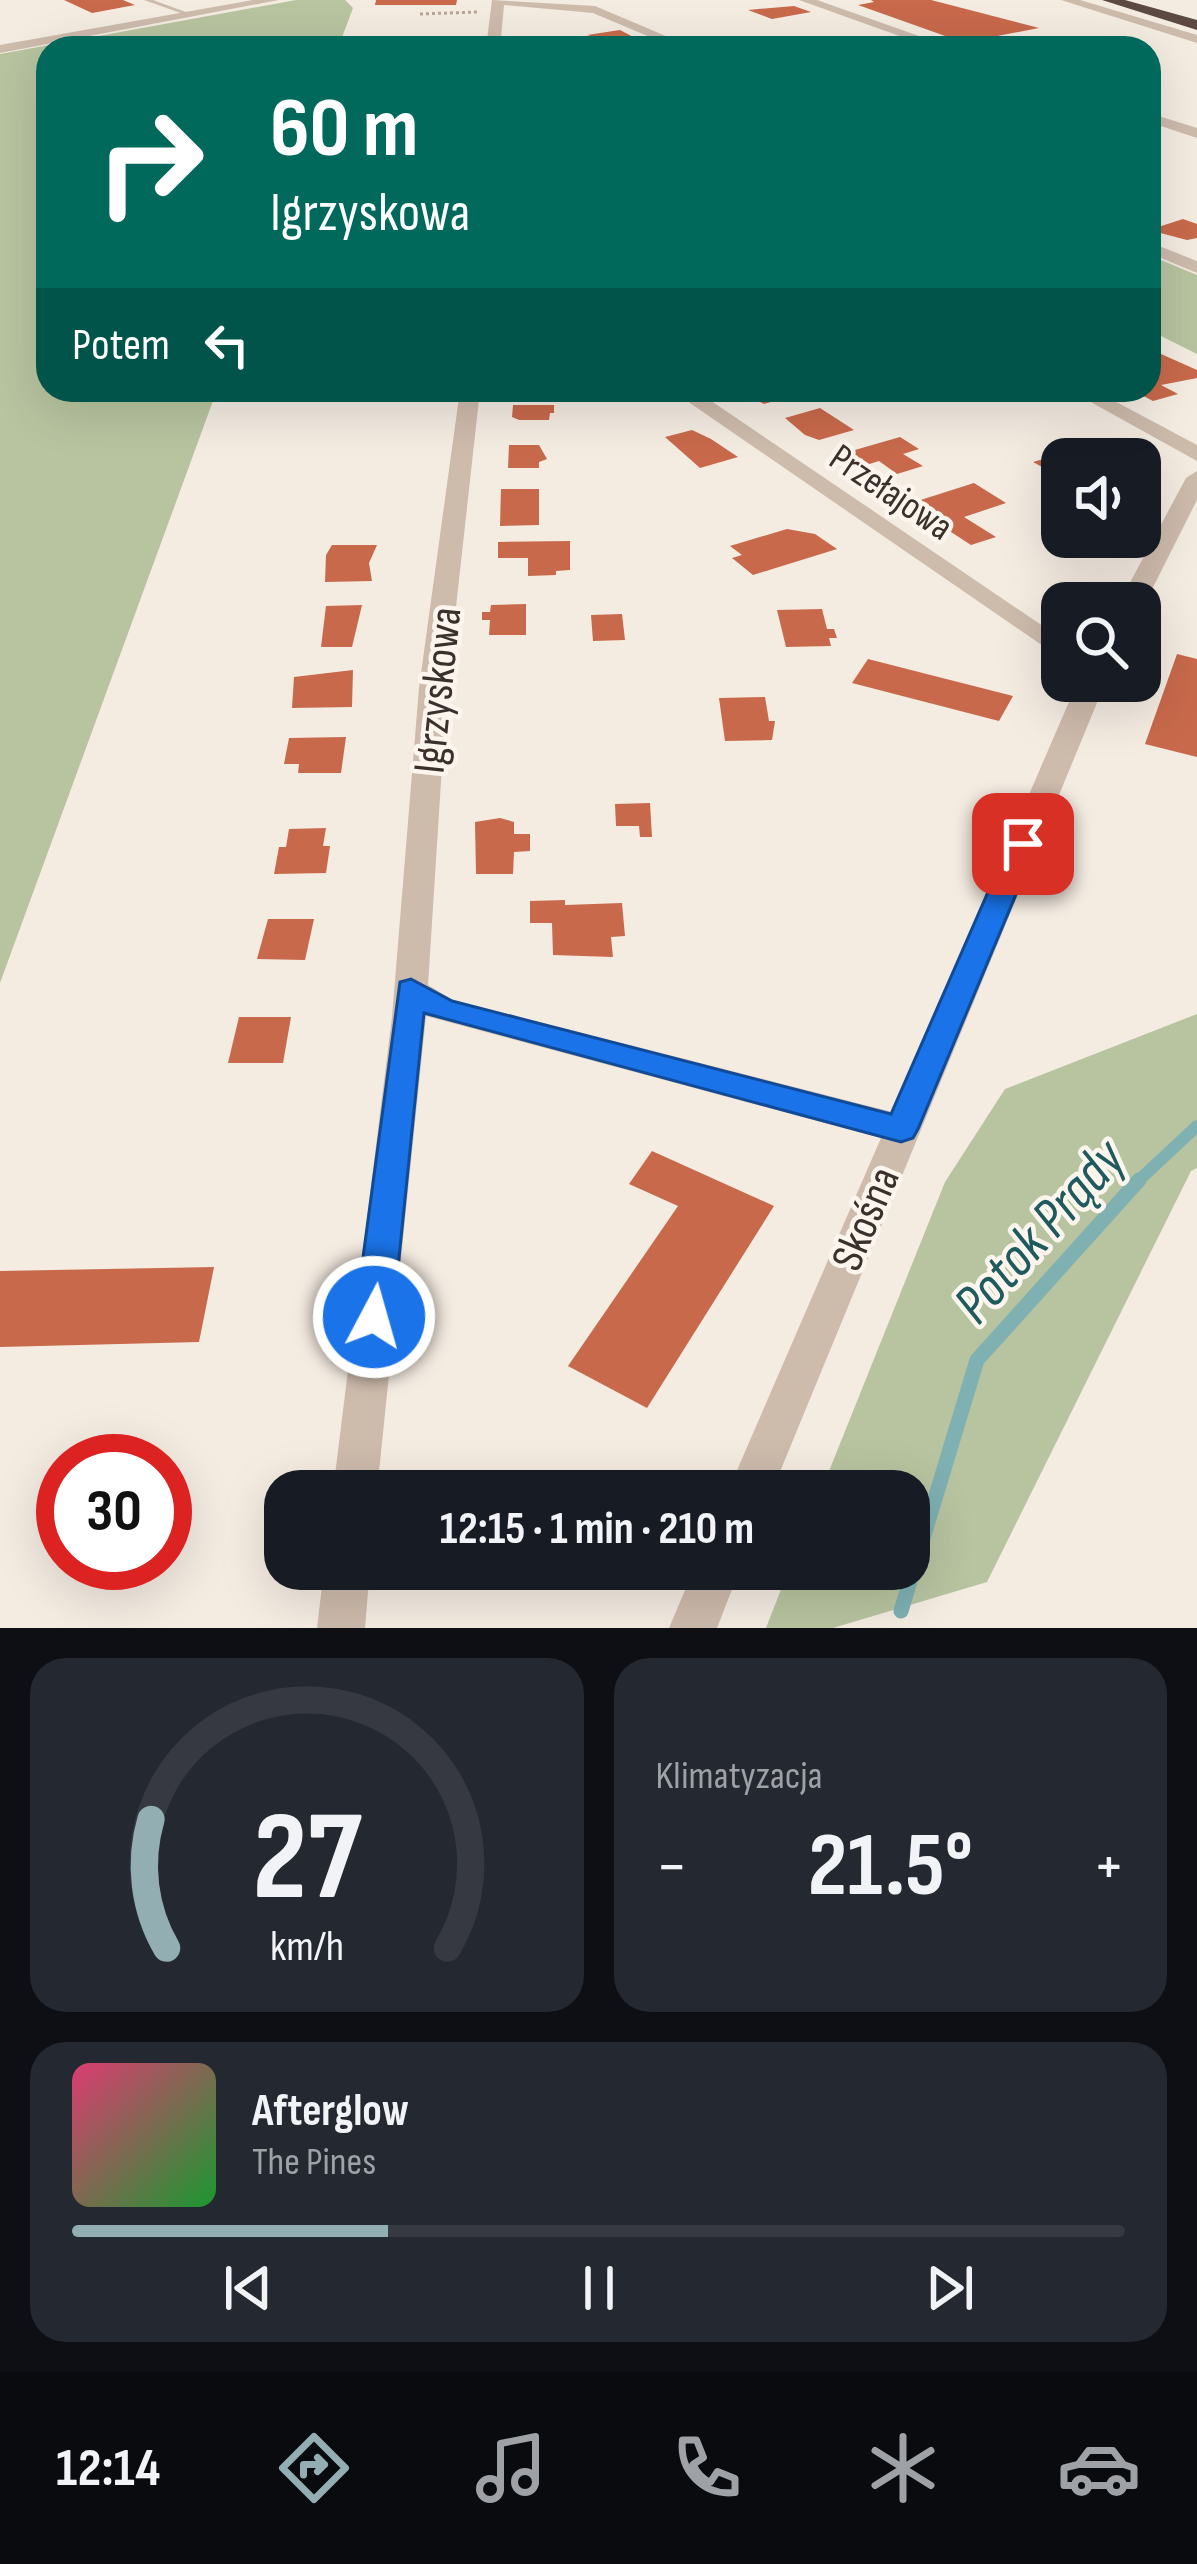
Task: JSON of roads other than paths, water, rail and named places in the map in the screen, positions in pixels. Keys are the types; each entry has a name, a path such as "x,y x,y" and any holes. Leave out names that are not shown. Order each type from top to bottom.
{"highway":[{"path":"1109,0 1197,25"},
{"path":"1158,0 1197,11"}],"street":[{"path":"73,36 272,0"},
{"path":"569,0 658,36"},
{"path":"805,0 911,36"},
{"path":"1067,0 1197,39"},
{"path":"494,36 498,4 595,10"},
{"path":"0,49 36,43"},
{"path":"1161,121 1197,134"},
{"path":"1161,252 1197,268"},
{"name":"Igrzyskowa","path":"357,1470 411,990 433,688 469,402"},
{"name":"Przełajowa","path":"704,402 1041,636"},
{"path":"1100,402 1197,454"},
{"path":"1143,582 1196,480"},
{"name":"Skośna","path":"759,1470 1083,702"},
{"path":"411,990 442,1010 901,1129"},
{"path":"341,1628 345,1590"},
{"path":"693,1628 709,1590"}],"lane":[{"path":"147,0 169,3 191,15"}],"waterway":[{"name":"Potok Prądy","path":"1138,1181 1197,1126"},
{"name":"Potok Prądy","path":"901,1611 977,1360 1138,1181"}]}
